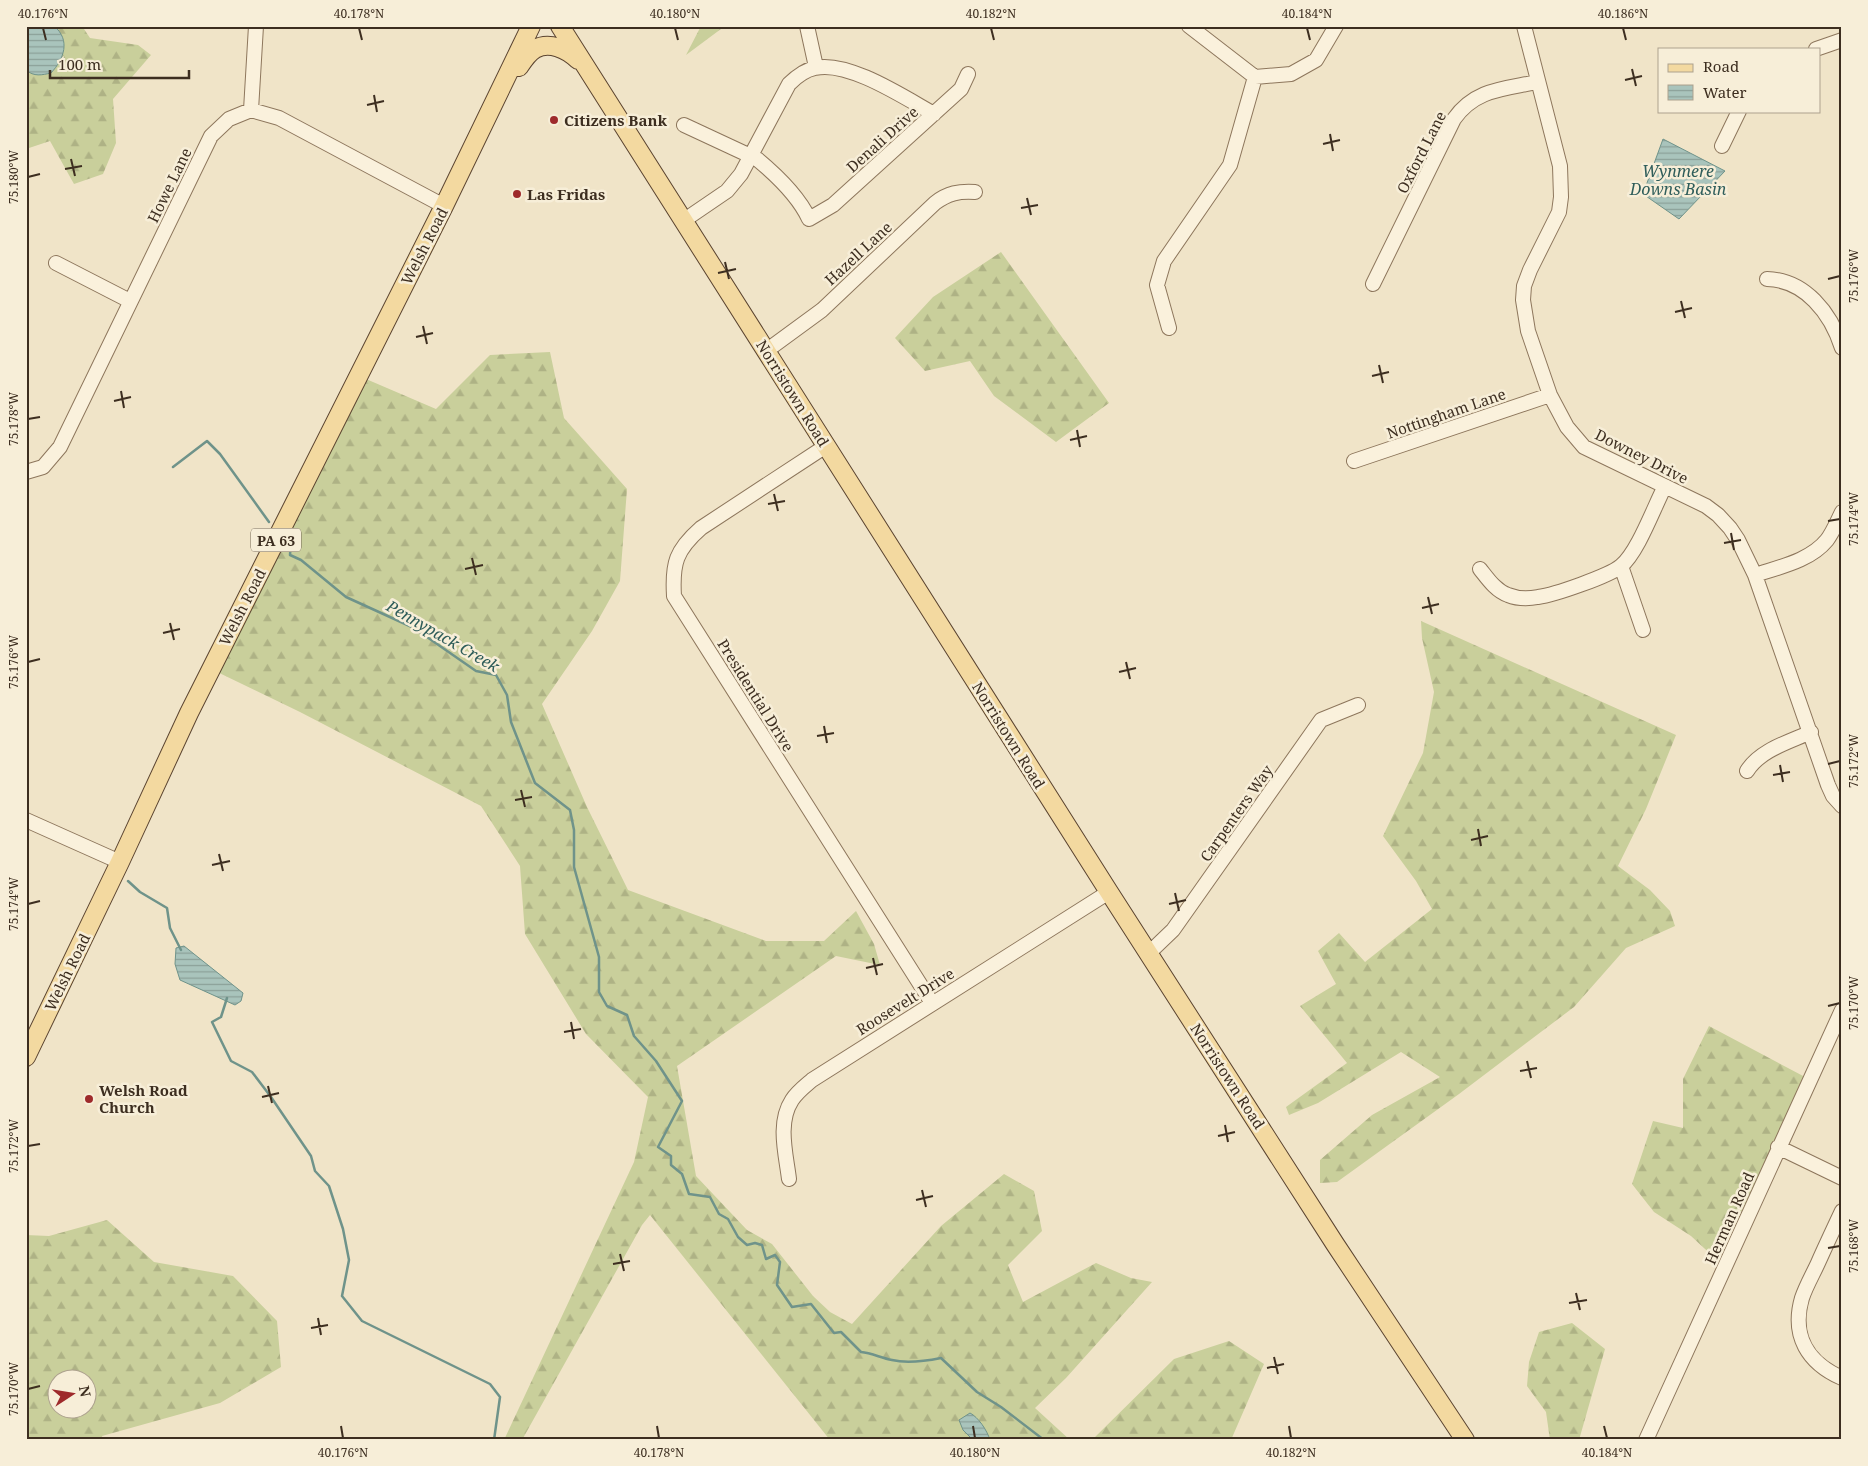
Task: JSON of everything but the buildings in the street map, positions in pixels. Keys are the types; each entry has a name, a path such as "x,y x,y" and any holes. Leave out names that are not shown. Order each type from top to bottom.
{"main road":[{"name":"Welsh Road","path":"26,1057 189,713 444,206 531,26"},
{"name":"Norristown Road","path":"560,26 1334,1244 1465,1440"},
{"path":"489,114 526,58 534,50 544,46 554,46 565,50 573,55 587,70"}],"street":[{"path":"256,26 251,110 279,118 444,206"},
{"path":"807,26 816,68"},
{"path":"1189,26 1255,77 1291,74 1316,60 1336,26"},
{"name":"Downey Drive","path":"1524,26 1560,166 1561,197 1558,212 1530,270 1524,286 1523,300 1528,331 1550,395 1567,427 1584,447 1706,506 1718,515 1738,540 1755,575 1828,785 1833,796 1842,806"},
{"path":"1819,48 1842,40"},
{"path":"683,221 728,190 741,174 789,84 796,77 816,68 850,70 934,114"},
{"name":"Denali Drive","path":"751,156 766,166 803,206 809,219 833,205 934,114 961,89 968,74"},
{"path":"1169,328 1157,285 1164,261 1230,165 1255,77"},
{"name":"Oxford Lane","path":"1373,284 1459,112 1466,104 1488,92 1537,82"},
{"name":"Howe Lane","path":"26,472 43,467 60,447 211,136 229,119 251,110"},
{"path":"1722,146 1739,112"},
{"path":"684,125 751,156"},
{"name":"Hazell Lane","path":"766,351 822,310 935,203 945,196 960,191 975,192"},
{"path":"56,263 130,301"},
{"path":"1767,279 1783,280 1803,290 1810,296 1832,326 1841,343"},
{"name":"Nottingham Lane","path":"1354,461 1550,395"},
{"name":"Presidential Drive","path":"826,446 701,528 686,542 675,564 673,579 674,596 932,1003"},
{"path":"1480,570 1500,591 1508,595 1526,598 1540,597 1601,577 1621,566 1633,550 1665,486"},
{"path":"1755,575 1813,553 1827,539 1842,512"},
{"path":"1621,566 1643,630"},
{"name":"Carpenters Way","path":"1149,953 1173,930 1321,720 1358,705"},
{"path":"1747,771 1760,756 1810,732"},
{"path":"26,820 120,862"},
{"name":"Roosevelt Drive","path":"789,1178 784,1125 792,1100 812,1080 1109,892"},
{"name":"Herman Road","path":"1646,1440 1842,1010"},
{"path":"1778,1147 1842,1178"},
{"path":"1842,1211 1802,1296 1799,1324 1801,1335 1810,1356 1826,1371 1842,1378"}],"green space":[{"path":"26,26 82,26 90,38 138,45 151,55 113,99 116,143 103,174 74,184 50,141 26,149"},
{"path":"701,26 725,26 686,55"},
{"path":"1001,252 1109,403 1056,442 994,396 970,361 925,371 895,338 933,297"},
{"path":"550,352 564,418 627,489 620,581 592,631 542,704 587,807 628,890 766,941 824,941 856,911 874,944 880,965 836,956 677,1066 696,1176 747,1230 772,1244 813,1296 830,1312 852,1324 941,1226 1004,1174 1034,1191 1042,1231 1008,1265 1023,1302 1096,1263 1131,1278 1152,1282 1066,1378 1035,1408 1070,1440 830,1440 650,1215 642,1225 522,1440 504,1440 634,1162 648,1097 586,1034 525,934 520,866 481,806 300,712 211,669 359,376 436,409 490,355"},
{"path":"1421,621 1676,735 1646,809 1618,866 1650,890 1670,911 1675,926 1626,948 1574,1007 1459,1094 1337,1182 1320,1183 1320,1160 1372,1115 1440,1077 1401,1052 1318,1103 1289,1115 1286,1107 1347,1063 1300,1006 1336,984 1318,951 1339,933 1365,962 1432,909 1416,881 1383,836 1423,753 1434,692 1422,638"},
{"path":"1709,1026 1805,1077 1718,1261 1691,1236 1654,1212 1632,1184 1653,1121 1683,1128 1683,1079"},
{"path":"107,1220 154,1262 233,1276 277,1321 281,1367 220,1403 102,1436 103,1440 26,1440 26,1235 49,1236"},
{"path":"1572,1323 1605,1349 1579,1440 1550,1440 1546,1412 1527,1386 1529,1362 1539,1332"},
{"path":"1229,1341 1264,1364 1231,1440 1092,1440 1174,1359"}],"water":[{"path":"26,26 54,26 63,37 64,50 62,56 51,73 35,75 26,70"},
{"name":"Wynmere Downs Basin","path":"1663,139 1725,171 1679,219 1643,194"},
{"path":"184,946 243,993 241,1001 235,1005 180,980 175,964 176,948"},
{"path":"970,1413 982,1424 990,1440 973,1440 963,1430 959,1420"}],"waterway":[{"name":"Pennypack Creek","path":"173,467 207,441 220,454 269,522"},
{"name":"Pennypack Creek","path":"291,540 290,555 301,560 346,597 414,628 476,671 496,675 507,695 511,722 535,783 570,810 574,830 574,867 599,957 599,992 607,1006 627,1015 634,1036 656,1061 682,1101 658,1147 671,1156 671,1165 682,1174 689,1194 710,1197 719,1214 728,1219 738,1237 747,1245 755,1243 762,1245 766,1259 775,1255 780,1262 777,1285 792,1307 811,1304 834,1333 841,1332 861,1352 904,1362 941,1358 977,1392 1001,1407 1044,1440"},
{"path":"128,881 140,892 167,908 170,928 181,950"},
{"path":"227,998 221,1017 212,1022 231,1061 252,1072 311,1156 315,1171 329,1186 343,1229 349,1260 342,1296 362,1321 490,1384 500,1397 494,1440"}],"place":[{"name":"Citizens Bank","path":"554,120"},
{"name":"Las Fridas","path":"517,194"},
{"name":"Welsh Road Church","path":"89,1099"}]}
